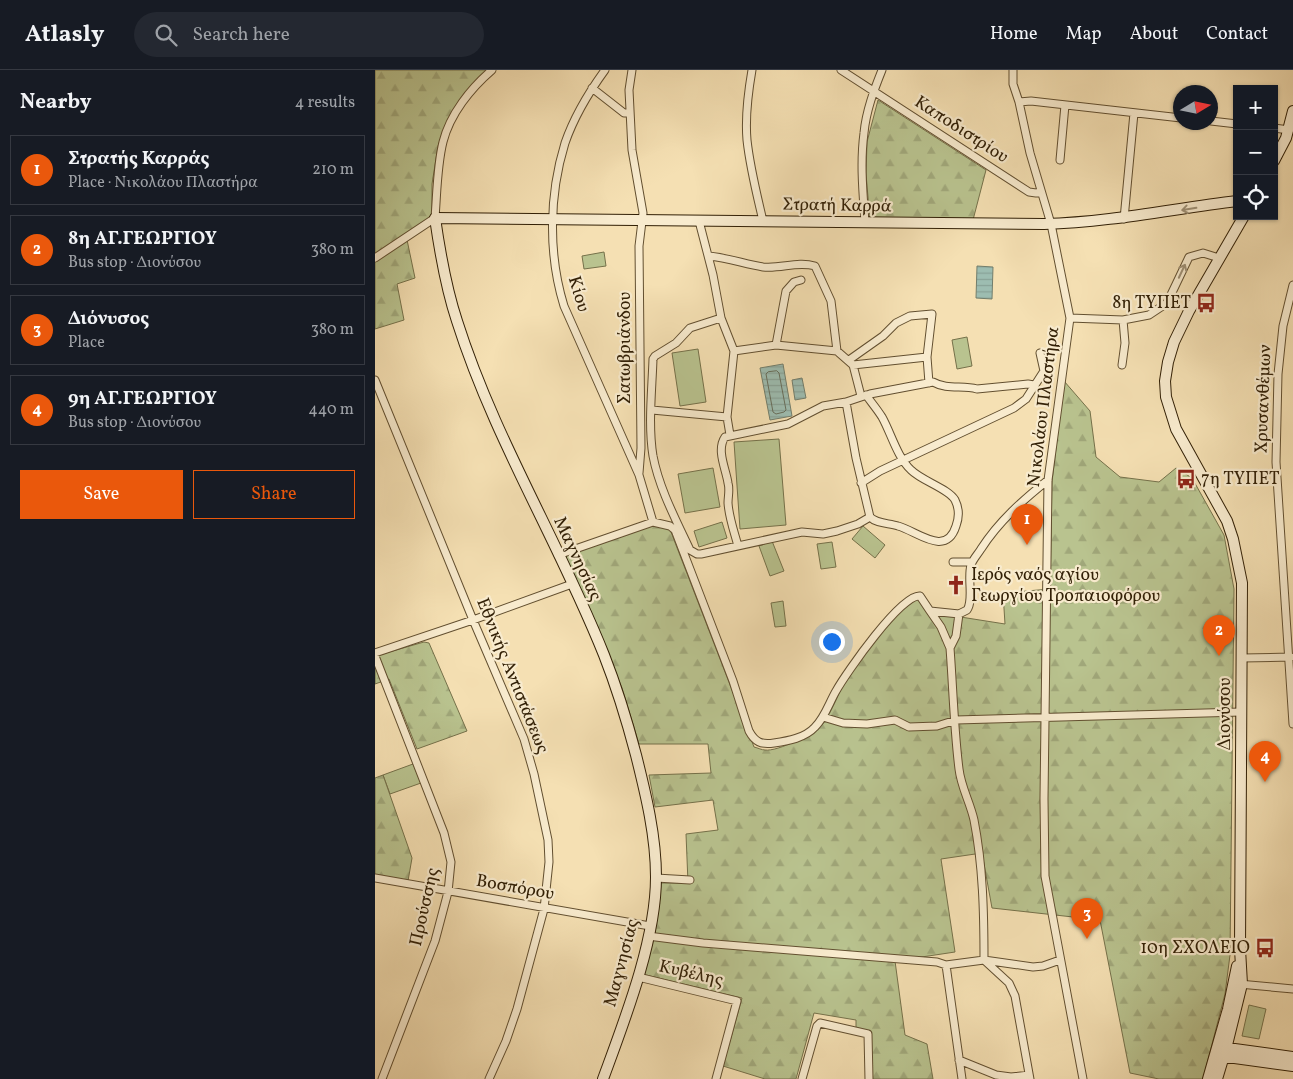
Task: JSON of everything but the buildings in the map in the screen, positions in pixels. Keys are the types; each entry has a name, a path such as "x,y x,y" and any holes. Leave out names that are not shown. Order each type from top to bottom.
{"street":[{"name":"Μαγνησίας","path":"492,70 482,79 457,110 443,140 435,218 444,271 466,349 501,436 572,584 605,658 627,721 651,827 656,878 649,931 638,977 603,1079"},
{"name":"Κίου","path":"605,70 592,88 565,144 557,182 553,220 556,274 564,306 639,475 653,522"},
{"path":"632,70 629,90 629,113 633,159 643,207 642,220"},
{"path":"752,70 748,94 747,138 749,157 763,221"},
{"name":"Καποδιστρίου","path":"841,70 1029,192 1041,192"},
{"path":"865,222 862,153 864,132 874,91 882,70"},
{"name":"Νικολάου Πλαστήρα","path":"1013,70 1013,84 1051,224 1071,318 1048,480 1044,799 1045,876 1083,1079"},
{"path":"592,88 624,112 629,113"},
{"path":"1019,102 1031,101 1173,117"},
{"path":"1060,160 1065,105"},
{"path":"1278,154 1289,133 1293,111"},
{"path":"1124,219 1134,113"},
{"path":"1218,122 1233,124"},
{"name":"Στρατή Καρρά","path":"435,218 1051,224 1124,219 1233,203"},
{"path":"375,258 435,218"},
{"name":"Σατωβριάνδου","path":"639,475 641,448 639,252 642,220"},
{"name":"Διονύσου","path":"1217,1079 1221,1052 1238,984 1240,948 1242,583 1233,539 1227,521 1176,428 1166,396 1165,381 1174,342 1189,311 1242,220"},
{"path":"699,221 709,256 721,318 734,350 727,417 730,435"},
{"path":"1071,318 1123,320 1149,314 1167,303 1189,257 1203,253 1219,258"},
{"path":"709,256 723,257 764,267 799,263 815,266 831,301 837,351"},
{"path":"776,345 786,291 793,282 801,280"},
{"name":"Χρυσανθέμων","path":"1293,286 1283,326 1278,374 1276,462 1291,658 1293,724"},
{"path":"851,363 896,323 910,316 932,314 927,357 929,383"},
{"path":"721,318 690,328 676,343 653,359 652,447 660,480 690,550 701,554 801,532 823,534 858,524 870,517"},
{"path":"1122,365 1125,343 1123,320"},
{"path":"734,350 776,345 837,351 851,363 863,396 881,416 909,469 954,498 958,514 957,523 953,534 945,541 936,542 900,526 875,521 870,517 861,483 846,402"},
{"path":"861,483 880,471 1014,408 1027,399 1044,371 1041,354"},
{"path":"851,363 927,357"},
{"name":"Εθνικής Αντιστάσεως","path":"375,380 524,739 535,774 545,825 549,862 544,909 514,1017 506,1041 489,1079"},
{"path":"738,546 730,519 729,486 721,452 725,437 767,430 788,424 823,406 933,382 939,386 959,388 969,386 977,389 1034,385"},
{"path":"652,410 727,417"},
{"path":"931,611 959,614 967,610 969,607 969,575 972,562 1007,516 1048,480"},
{"path":"558,555 653,522 664,523 675,530 721,647 746,725 752,738 764,744 795,739 815,728 823,718 836,690 857,658 901,606 914,596 921,597 941,627 950,648 959,769 973,818 983,891 984,960 1009,983 1013,992 1029,1077 996,1075 959,1060"},
{"path":"953,562 972,562"},
{"path":"375,655 572,584"},
{"path":"950,648 955,636 959,614"},
{"name":"Προύσσης","path":"375,655 448,847 451,862 448,892 435,941 382,1079"},
{"path":"1242,658 1291,658"},
{"path":"823,718 843,723 867,724 895,720 909,727 937,726 956,720 1241,712"},
{"name":"Βοσπόρου","path":"375,878 544,909 703,943 937,962 945,965 984,960 1033,967 1043,966 1060,960"},
{"path":"656,878 690,880"},
{"path":"945,965 962,1079"},
{"name":"Κυβέλης","path":"638,977 737,1001 716,1079"},
{"path":"1238,984 1293,989"},
{"path":"802,1079 818,1024 866,1033 869,1037 869,1079"},
{"path":"1221,1052 1293,1057"},
{"path":"1221,1052 1293,1066"},
{"name":"Διονύσου","path":"1209,1079 1221,1052"}],"green space":[{"path":"375,70 489,70 447,121 438,146 432,184 432,221 406,235 415,278 397,284 404,320 375,329"},
{"path":"878,100 986,170 973,220 870,220 866,174 867,142"},
{"path":"604,252 606,266 584,269 582,256"},
{"path":"967,337 972,366 957,369 952,340"},
{"path":"698,349 706,402 680,406 672,353"},
{"path":"1064,381 1090,411 1096,457 1120,477 1159,482 1176,468 1192,478 1224,535 1234,589 1230,955 1225,994 1203,1079 1159,1079 1130,1073 1100,920 992,908 982,853 941,859 955,952 895,961 905,1035 927,1044 933,1079 868,1079 867,1036 856,1033 856,1020 814,1013 796,1079 765,1079 723,1066 742,998 642,974 660,883 688,883 686,834 718,830 713,800 655,807 649,775 711,773 708,744 639,744 622,688 564,556 648,526 660,525 669,527 754,747 771,750 787,745 813,732 823,724 860,657 900,610 918,597 929,612 1005,624 1003,593 1050,589 1052,482"},
{"path":"779,439 786,525 740,529 734,442"},
{"path":"713,468 720,507 685,513 678,474"},
{"path":"722,522 727,538 699,547 694,531"},
{"path":"863,526 885,545 875,558 852,539"},
{"path":"772,541 784,571 770,576 759,546"},
{"path":"832,542 836,567 821,569 817,544"},
{"path":"783,601 786,626 775,627 771,603"},
{"path":"424,642 429,643 467,731 417,749 389,679 375,684 375,656"},
{"path":"413,764 421,783 390,794 383,775"},
{"path":"383,775 412,858 408,881 375,876 375,778"},
{"path":"1249,1005 1266,1009 1259,1039 1242,1036"}],"water":[{"path":"977,266 993,267 992,299 976,298"},
{"path":"783,364 792,416 770,420 760,368"},
{"path":"802,378 806,398 795,400 792,380"}],"place":[{"name":"8η ΤΥΠΕΤ","path":"1206,303"},
{"name":"7η ΤΥΠΕΤ","path":"1186,479"},
{"name":"Στρατής Καρράς","path":"1027,545"},
{"name":"Ιερός ναός αγίου Γεωργίου Τροπαιοφόρου","path":"956,585"},
{"name":"8η ΑΓ.ΓΕΩΡΓΙΟΥ","path":"1219,656"},
{"name":"9η ΑΓ.ΓΕΩΡΓΙΟΥ","path":"1265,782"},
{"name":"Διόνυσος","path":"1087,939"},
{"name":"10η ΣΧΟΛΕΙΟ","path":"1265,948"}]}
